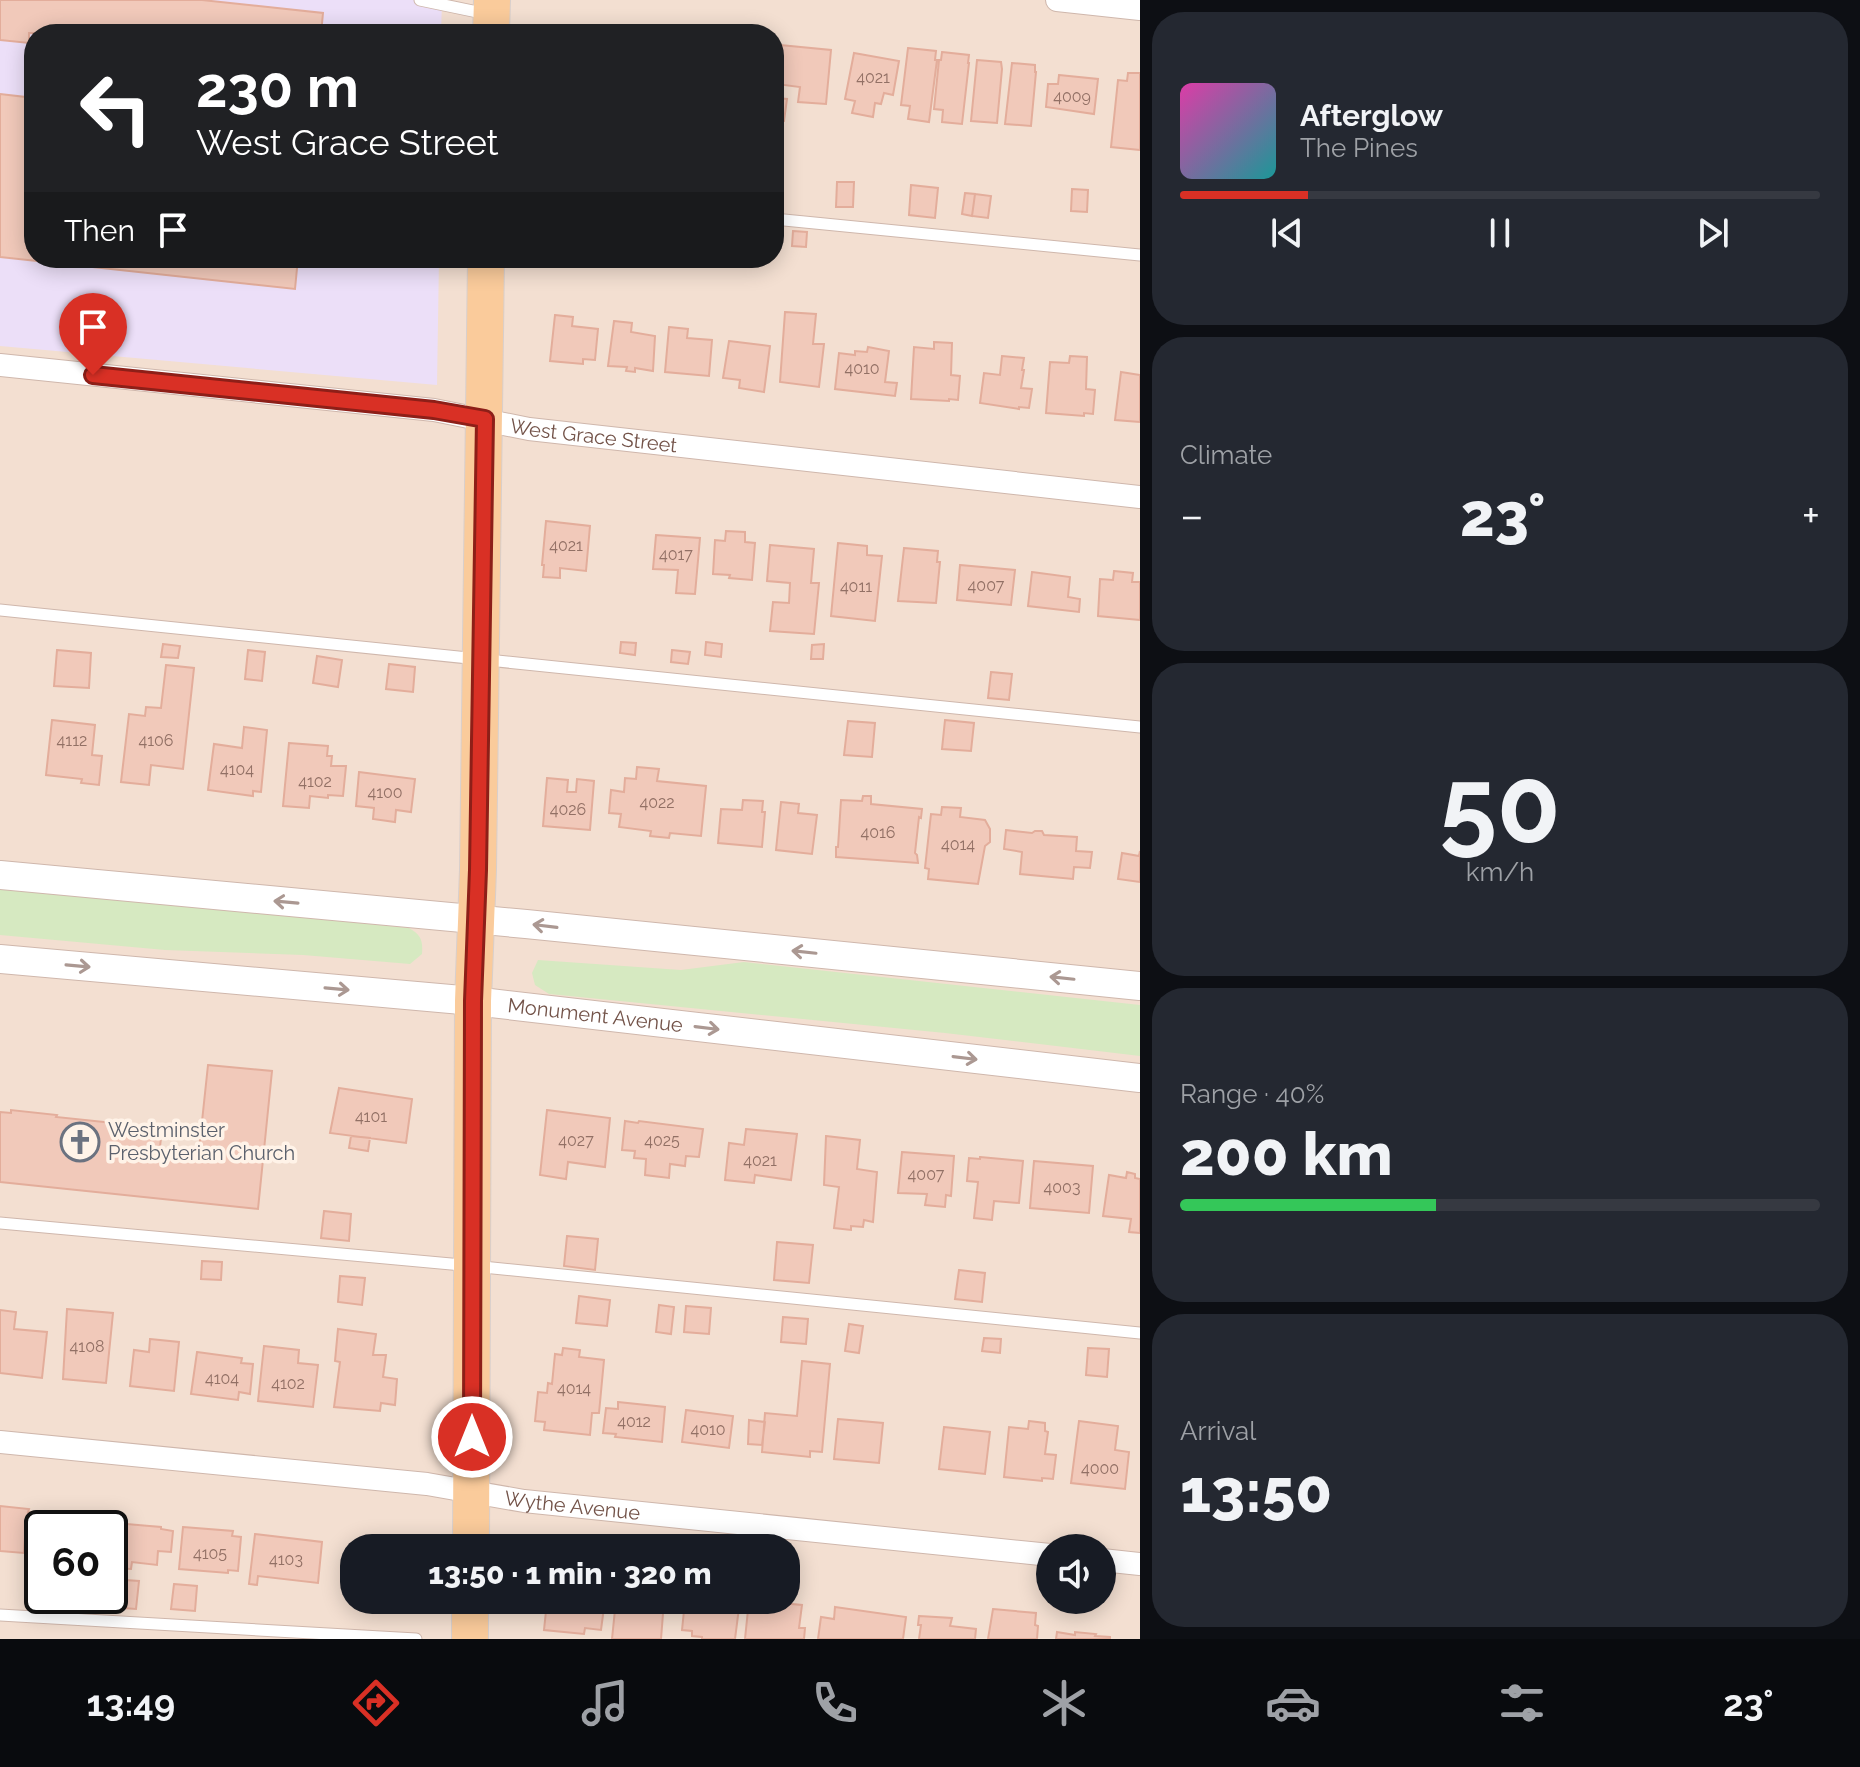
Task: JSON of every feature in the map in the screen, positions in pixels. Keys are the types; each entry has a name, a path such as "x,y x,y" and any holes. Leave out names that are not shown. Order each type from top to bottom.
{"main road":[{"path":"471,1534 473,1001 486,268"},
{"path":"470,1614 470,1639"}],"street":[{"path":"1057,0 1140,9"},
{"name":"West Grace Street","path":"0,365 434,410 529,429 1140,497"},
{"path":"0,875 1140,986"},
{"name":"Monument Avenue","path":"0,959 473,1001 1140,1078"},
{"name":"Wythe Avenue","path":"0,1442 427,1484 524,1501 1036,1554"},
{"path":"1116,1561 1140,1564"}],"lane":[{"path":"420,0 492,16"},
{"path":"784,220 1140,255"},
{"path":"0,610 1140,727"},
{"path":"0,1223 473,1266 1140,1333"},
{"path":"0,1615 416,1639"}],"shaded area":[{"path":"0,0 1140,0 1140,1639 0,1639"},
{"path":"0,0 442,0 441,24 24,24 24,268 439,268 437,385 0,346"}],"green space":[{"path":"0,887 409,928 420,938 422,954 410,964 303,955 165,950 0,935"},
{"path":"538,960 681,970 744,962 1140,1005 1140,1056 945,1033 549,994 535,985 532,973"}],"building":[{"path":"0,0 202,0 323,13 322,24 24,24 24,42 0,40"},
{"path":"784,45 831,50 826,104 798,102 800,87 784,85"},
{"path":"908,48 936,51 929,122 908,119 910,106 901,105"},
{"path":"942,52 969,55 962,124 942,122 943,110 934,109"},
{"path":"854,53 899,61 893,95 884,93 881,104 875,103 873,117 852,113 855,101 845,99"},
{"path":"977,60 1001,62 997,123 971,121"},
{"path":"1012,63 1035,65 1031,126 1005,124"},
{"path":"1128,73 1140,73 1140,150 1111,147 1118,80 1127,81"},
{"path":"1059,75 1098,79 1094,114 1046,107 1048,84 1058,84"},
{"path":"0,94 24,97 24,260 0,257"},
{"path":"837,182 854,182 853,207 836,207"},
{"path":"911,185 938,188 935,218 909,215"},
{"path":"1072,189 1088,190 1087,212 1071,211"},
{"path":"965,193 975,194 972,216 962,214"},
{"path":"975,194 991,196 988,218 972,216"},
{"path":"793,231 807,232 806,247 792,246"},
{"path":"101,268 297,268 295,289"},
{"path":"785,312 816,314 813,344 824,344 819,387 780,382"},
{"path":"555,315 573,317 572,326 598,329 595,360 583,359 583,364 550,361"},
{"path":"614,321 632,323 631,332 655,336 653,371 635,368 635,372 626,371 627,367 608,366"},
{"path":"669,327 688,329 687,338 712,340 709,376 665,372"},
{"path":"729,341 770,346 764,392 739,388 740,380 723,378"},
{"path":"934,342 952,343 951,375 960,376 958,400 911,399 914,347 934,349"},
{"path":"868,347 889,351 885,382 897,383 895,396 835,389 839,353 855,355 855,351 867,352"},
{"path":"1002,356 1024,358 1021,388 1032,389 1029,408 980,403 984,373 1000,375"},
{"path":"1070,356 1087,357 1086,389 1095,390 1093,414 1046,413 1050,362 1069,363"},
{"path":"1121,372 1140,375 1140,422 1115,420"},
{"path":"546,521 590,526 586,571 560,568 560,578 543,577"},
{"path":"726,531 745,532 745,542 755,543 752,580 713,574 715,540 725,541"},
{"path":"656,535 700,538 695,594 676,593 678,570 653,569"},
{"path":"838,543 867,546 867,555 882,556 875,621 831,616"},
{"path":"770,545 814,549 811,583 819,583 814,634 770,631 773,602 789,603 790,583 767,581"},
{"path":"904,548 938,551 937,562 940,562 936,603 898,601"},
{"path":"960,565 1015,570 1011,605 957,600"},
{"path":"1114,571 1133,573 1132,582 1140,582 1140,620 1098,616 1100,579 1113,580"},
{"path":"1032,572 1070,577 1068,597 1080,599 1079,612 1028,606"},
{"path":"621,642 636,643 635,655 620,653"},
{"path":"706,642 722,644 721,657 705,655"},
{"path":"163,644 180,646 178,658 161,657"},
{"path":"824,644 823,659 811,659 812,645"},
{"path":"57,650 91,653 89,688 54,686"},
{"path":"248,650 265,652 262,681 245,679"},
{"path":"672,650 690,652 688,664 671,662"},
{"path":"317,656 342,660 338,687 313,683"},
{"path":"389,664 415,667 413,692 386,689"},
{"path":"166,665 194,668 183,769 151,765 149,785 121,782 129,714 145,716 146,707 161,708"},
{"path":"991,672 1012,674 1009,700 988,698"},
{"path":"52,720 95,725 92,755 102,756 99,785 81,783 82,779 46,775"},
{"path":"945,720 974,723 971,751 942,749"},
{"path":"848,721 875,723 872,757 844,755"},
{"path":"244,727 267,730 261,792 253,791 253,796 208,790 214,744 242,748"},
{"path":"289,743 328,746 327,756 332,756 331,766 346,766 343,796 310,796 309,808 283,806"},
{"path":"637,767 659,769 657,781 706,786 701,836 670,833 669,838 650,836 651,831 619,827 621,814 609,813 611,790 624,792 625,778 636,779"},
{"path":"359,772 415,779 411,812 396,810 395,822 373,819 374,808 356,806"},
{"path":"547,778 568,780 567,792 576,792 577,779 594,781 590,830 543,826"},
{"path":"863,796 871,796 871,804 922,809 915,853 918,863 836,857 841,800 862,801"},
{"path":"743,800 763,801 762,847 718,843 721,809 742,810"},
{"path":"781,802 799,804 798,813 817,815 812,854 776,850"},
{"path":"942,807 961,808 960,817 985,820 990,829 990,842 985,846 978,884 928,879 929,869 925,868 931,814 941,815"},
{"path":"1006,830 1042,831 1044,835 1077,837 1076,851 1092,852 1090,868 1074,867 1073,879 1020,874 1022,852 1004,849"},
{"path":"1140,851 1140,882 1118,879 1122,853 1139,856"},
{"name":"Westminster Presbyterian Church","path":"208,1065 272,1071 258,1209 0,1182 0,1112 11,1113 11,1110 151,1127 162,1130 159,1155 198,1159"},
{"path":"339,1088 412,1099 406,1143 330,1133"},
{"path":"547,1110 610,1118 605,1167 568,1162 566,1179 540,1175"},
{"path":"625,1121 703,1129 699,1157 686,1156 685,1166 670,1164 669,1178 645,1175 646,1159 634,1158 635,1151 622,1150"},
{"path":"746,1129 797,1134 791,1180 755,1175 754,1183 725,1180 729,1143 744,1145"},
{"path":"351,1136 370,1138 368,1151 349,1148"},
{"path":"826,1136 860,1140 857,1169 877,1172 873,1222 864,1220 863,1227 851,1226 851,1230 834,1228 839,1187 824,1185"},
{"path":"902,1152 954,1156 951,1196 946,1195 945,1207 925,1205 927,1194 898,1193"},
{"path":"969,1158 1023,1161 1019,1203 994,1201 992,1220 974,1218 978,1182 967,1181"},
{"path":"1034,1161 1093,1166 1089,1213 1030,1208"},
{"path":"1127,1172 1140,1179 1140,1233 1129,1232 1131,1219 1103,1216 1109,1175 1126,1178"},
{"path":"324,1211 351,1214 349,1241 321,1238"},
{"path":"567,1236 598,1239 595,1270 564,1266"},
{"path":"777,1242 813,1245 809,1283 774,1280"},
{"path":"202,1261 222,1262 221,1280 201,1279"},
{"path":"959,1270 985,1273 982,1302 955,1299"},
{"path":"340,1276 365,1278 362,1305 338,1302"},
{"path":"579,1296 610,1300 607,1326 576,1323"},
{"path":"659,1305 674,1307 671,1334 656,1332"},
{"path":"686,1306 711,1308 709,1334 684,1332"},
{"path":"67,1309 113,1313 106,1383 63,1379"},
{"path":"0,1310 16,1312 14,1329 47,1332 42,1378 0,1373"},
{"path":"783,1317 808,1319 806,1344 781,1342"},
{"path":"849,1324 863,1326 859,1353 845,1351"},
{"path":"338,1329 376,1334 373,1355 386,1355 383,1377 397,1379 395,1405 381,1403 380,1411 334,1407 340,1362 335,1361"},
{"path":"984,1338 1001,1339 1000,1353 982,1351"},
{"path":"150,1339 179,1342 174,1391 130,1386 134,1350 149,1352"},
{"path":"264,1346 299,1350 298,1363 318,1365 313,1407 258,1401"},
{"path":"563,1348 580,1350 579,1357 604,1360 599,1413 592,1413 590,1435 544,1430 545,1422 535,1421 538,1392 547,1393 548,1383 552,1384 555,1354 562,1355"},
{"path":"1088,1348 1109,1349 1107,1377 1086,1375"},
{"path":"197,1352 242,1358 241,1363 253,1364 250,1394 239,1392 238,1400 191,1394"},
{"path":"802,1361 830,1364 822,1452 810,1451 810,1457 762,1452 765,1413 797,1416"},
{"path":"618,1402 665,1407 662,1442 603,1433 606,1408 618,1409"},
{"path":"686,1410 733,1416 729,1448 682,1442"},
{"path":"838,1419 883,1423 879,1463 834,1459"},
{"path":"749,1420 765,1422 762,1445 748,1444"},
{"path":"1029,1421 1045,1423 1045,1431 1048,1432 1045,1454 1056,1455 1053,1479 1042,1478 1042,1481 1004,1477 1009,1427 1028,1429"},
{"path":"1079,1421 1118,1426 1115,1450 1129,1452 1125,1489 1071,1483"},
{"path":"944,1427 990,1432 985,1474 939,1469"},
{"path":"0,1506 29,1509 24,1510 24,1553 0,1551"},
{"path":"128,1524 173,1531 171,1552 158,1551 157,1565 132,1562 131,1569 128,1569"},
{"path":"183,1527 233,1531 232,1536 241,1537 238,1571 179,1569"},
{"path":"255,1534 322,1542 318,1583 258,1576 257,1585 249,1584"},
{"path":"128,1580 139,1581 136,1609 128,1608"},
{"path":"174,1584 197,1586 195,1611 171,1609"},
{"path":"802,1605 799,1628 805,1628 804,1639 745,1639 748,1614 800,1614"},
{"path":"835,1607 906,1617 903,1639 818,1639 821,1617 834,1619"},
{"path":"993,1609 1036,1613 1037,1639 988,1639"},
{"path":"546,1614 603,1614 601,1630 585,1628 584,1634 544,1630"},
{"path":"615,1614 663,1614 661,1639 612,1639"},
{"path":"684,1614 738,1614 735,1639 702,1639 692,1636 692,1631 682,1630"},
{"path":"919,1616 952,1618 950,1626 976,1629 975,1639 919,1639"},
{"path":"1057,1632 1096,1634 1110,1639 1056,1639"}],"place":[{"name":"Westminster Presbyterian Church","path":"80,1142"}],"route":[{"path":"93,375 434,410 485,419 473,1001 472,1437"}]}
